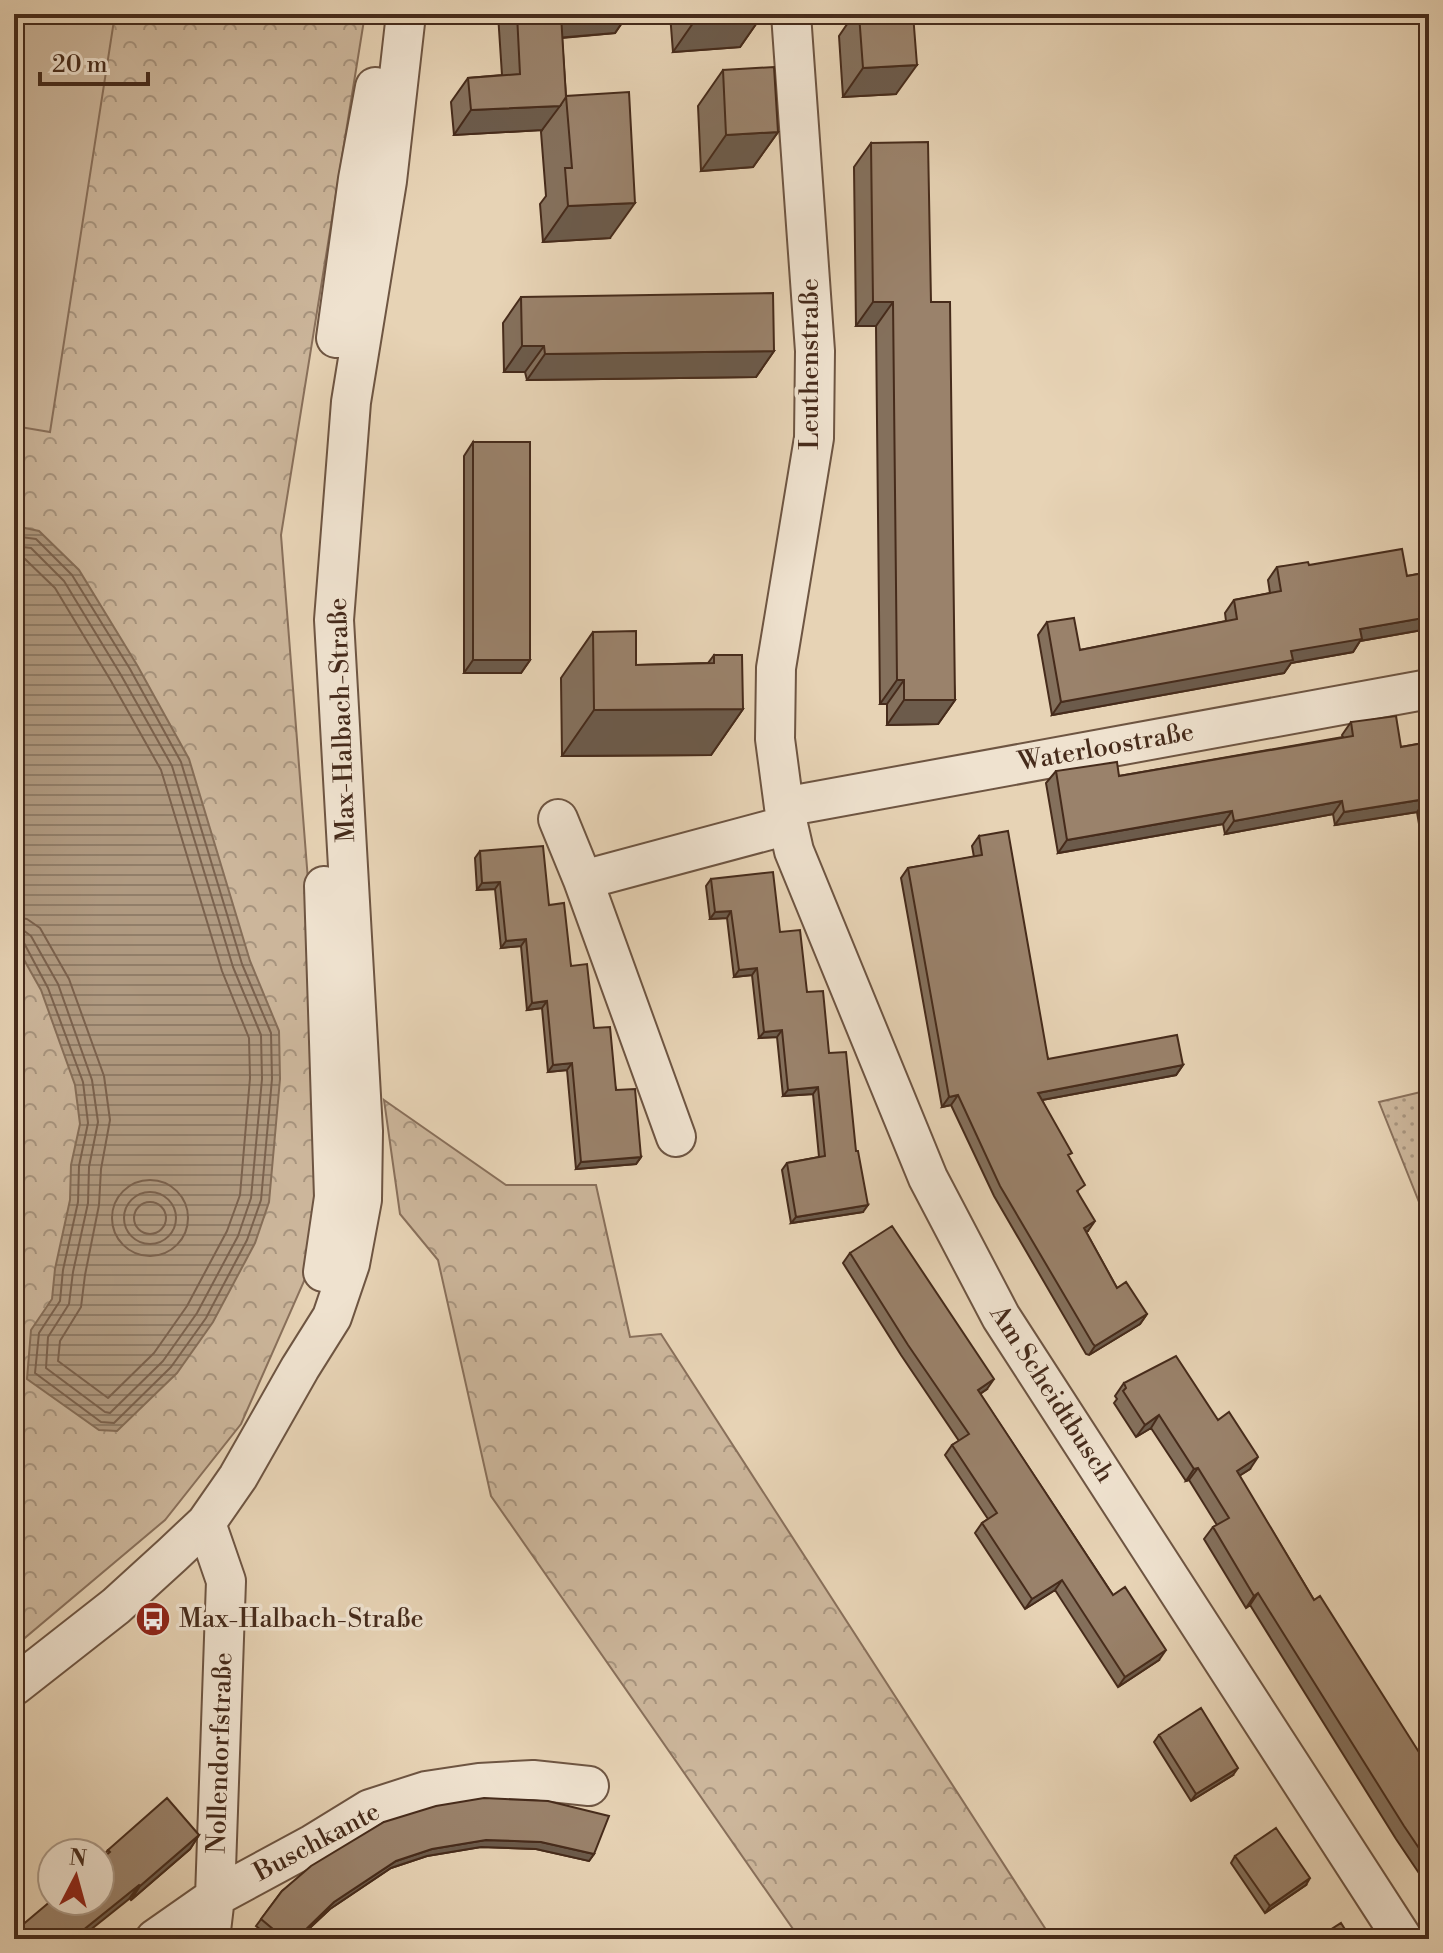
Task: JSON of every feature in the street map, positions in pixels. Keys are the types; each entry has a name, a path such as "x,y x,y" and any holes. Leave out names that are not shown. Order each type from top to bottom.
{"street":[{"name":"Max-Halbach-Straße","path":"300,1368 326,1261 334,1197 313,625 327,402 358,179 389,14"},
{"name":"Max-Halbach-Straße","path":"14,1686 116,1606 206,1523 238,1477 332,1317 350,1264 362,1200 363,1131 334,620 351,402 387,181 406,14"},
{"name":"Leuthenstraße","path":"786,816 775,739 776,668 814,438 815,351 791,14"},
{"name":"Waterloostraße","path":"583,880 786,816 1429,689"},
{"name":"Am Scheidtbusch","path":"786,816 794,851 928,1178 1001,1317 1403,1939"},
{"path":"558,819 676,1137"},
{"name":"Nollendorfstraße","path":"206,1523 226,1581 215,1897 210,1939"},
{"name":"Buschkante","path":"155,1939 215,1897 370,1809 426,1791 479,1783 533,1780 589,1786"}],"green space":[{"path":"14,14 365,14 281,535 334,1213 241,1424 165,1520 14,1647"},
{"path":"14,14 115,14 50,432 14,426"},
{"path":"1429,1090 1429,1227 1379,1102"},
{"path":"384,1100 506,1185 596,1185 630,1337 661,1334 1052,1939 800,1939 491,1496 438,1260 400,1214"}],"water":[{"path":"14,528 39,531 79,570 189,759 250,961 279,1031 280,1079 269,1202 255,1243 213,1322 177,1373 117,1431 99,1430 27,1379 31,1330 52,1299 55,1269 70,1200 71,1165 80,1124 75,1085 41,990 14,942"}],"building":[{"path":"517,14 574,14 561,15 566,97 560,106 471,110 468,78 520,74"},
{"path":"859,14 913,14 917,65 863,68"},
{"path":"1133,14 1210,14 1133,17"},
{"path":"774,67 778,132 726,135 723,70"},
{"path":"629,92 635,203 568,206 565,168 572,168 566,96"},
{"path":"928,142 931,302 950,302 955,700 904,700 904,680 897,680 893,302 873,302 871,143"},
{"path":"773,293 774,351 545,354 544,346 522,346 521,297"},
{"path":"473,442 530,442 530,660 473,660"},
{"path":"1402,549 1407,576 1429,572 1429,617 1360,629 1362,639 1291,651 1293,660 1061,702 1047,622 1074,618 1080,650 1237,619 1234,600 1281,591 1277,567 1308,562 1309,565"},
{"path":"636,631 636,665 714,663 714,655 742,655 743,709 594,710 593,632"},
{"path":"1396,716 1401,747 1429,742 1429,815 1426,799 1344,812 1342,801 1234,821 1232,811 1067,840 1056,771 1117,762 1119,776 1353,736 1351,722"},
{"path":"1008,831 1048,1059 1177,1035 1183,1065 1038,1093 1072,1153 1068,1155 1085,1185 1077,1191 1095,1221 1084,1228 1117,1288 1126,1282 1147,1314 1095,1346 1000,1186 958,1095 949,1097 908,868 982,855 979,836"},
{"path":"543,846 549,905 564,903 571,966 587,964 594,1028 610,1027 616,1090 635,1089 641,1157 581,1162 572,1063 553,1065 547,1001 532,1003 526,939 506,941 500,882 482,883 480,851"},
{"path":"773,872 780,932 800,930 807,992 823,991 829,1053 846,1052 856,1151 868,1205 796,1217 787,1163 825,1156 818,1087 788,1090 782,1030 764,1032 757,968 739,970 731,911 715,912 711,879"},
{"path":"892,1226 994,1379 978,1390 1113,1595 1125,1587 1166,1650 1125,1677 1062,1580 1032,1599 982,1523 997,1513 952,1445 969,1434 850,1253"},
{"path":"1176,1356 1218,1420 1229,1412 1257,1455 1237,1471 1314,1600 1320,1596 1429,1768 1429,1863 1258,1593 1254,1596 1213,1527 1229,1518 1198,1468 1194,1469 1159,1415 1145,1425 1123,1391 1126,1388 1124,1383"},
{"path":"1201,1708 1238,1768 1196,1794 1159,1735"},
{"path":"167,1798 199,1835 116,1904 116,1843"},
{"path":"484,1798 548,1801 609,1816 594,1854 541,1842 486,1840 432,1849 396,1861 334,1902 296,1939 285,1939 261,1919 282,1891 311,1866 384,1822 436,1806"},
{"path":"1276,1828 1310,1878 1270,1906 1235,1856"},
{"path":"36,1913 36,1917 99,1917 72,1939 14,1939 14,1932"},
{"path":"1341,1923 1351,1939 1316,1939"}],"place":[{"name":"Max-Halbach-Straße","path":"153,1619"}]}
